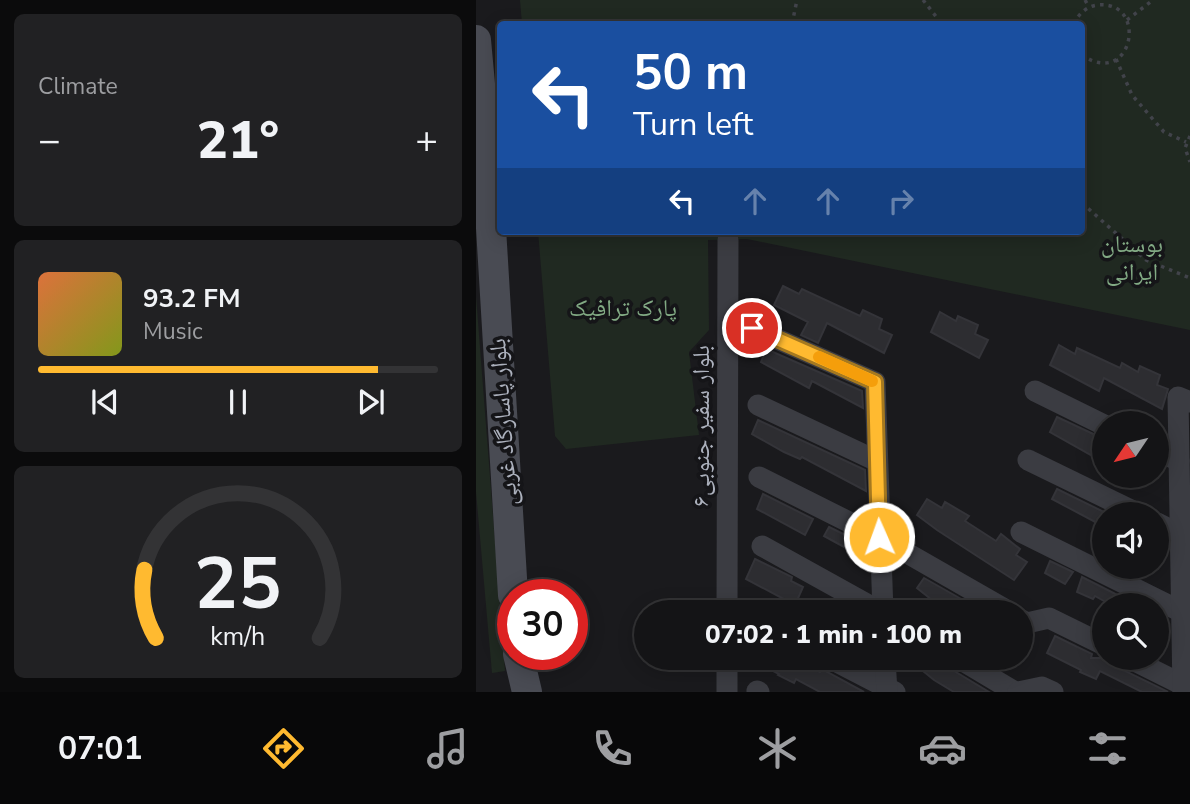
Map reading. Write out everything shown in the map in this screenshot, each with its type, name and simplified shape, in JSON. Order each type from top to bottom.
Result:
[{"type":"main road","name":"بلوار پاسارگاد غربی","points":[[476,40],[487,161],[512,579]]},
{"type":"main road","points":[[522,670],[527,692]]},
{"type":"street","name":"بلوار سفیر جنوبی۶","points":[[727,240],[727,600]]},
{"type":"street","points":[[752,328],[875,382],[882,600]]},
{"type":"street","points":[[1035,391],[1092,419]]},
{"type":"street","points":[[1151,670],[1183,688],[1183,467],[1178,397],[1190,402]]},
{"type":"street","points":[[758,405],[877,461]]},
{"type":"street","points":[[1028,460],[1114,502]]},
{"type":"street","points":[[759,477],[879,537],[989,600]]},
{"type":"street","points":[[1021,533],[1185,619]]},
{"type":"street","points":[[1169,533],[1184,545]]},
{"type":"street","points":[[762,546],[860,600]]},
{"type":"street","points":[[1033,621],[1049,618],[1092,639]]},
{"type":"street","points":[[727,670],[727,692]]},
{"type":"street","points":[[852,670],[889,690]]},
{"type":"street","points":[[886,670],[889,690]]},
{"type":"street","points":[[978,670],[1016,692],[1042,687],[1053,692]]},
{"type":"path","points":[[793,21],[797,0]]},
{"type":"path","points":[[923,0],[940,21]]},
{"type":"path","points":[[1085,0],[1089,7]]},
{"type":"path","points":[[1127,20],[1153,0]]},
{"type":"path","points":[[1076,21],[1081,12],[1089,7],[1106,5],[1115,8],[1127,20],[1130,37],[1128,46],[1116,59],[1098,63],[1085,56]]},
{"type":"path","points":[[1116,59],[1132,95],[1164,132],[1186,142]]},
{"type":"path","points":[[1190,136],[1186,142],[1185,154],[1190,162]]},
{"type":"path","points":[[1085,205],[1146,260],[1190,278]]},
{"type":"green space","points":[[520,0],[1190,0],[1190,330],[747,239],[708,240],[709,330],[689,352],[699,435],[566,449],[555,436],[538,235],[1085,235],[1085,21],[522,21]]},
{"type":"green space","points":[[476,296],[498,579],[497,670],[505,671],[492,673],[476,492]]},
{"type":"building","points":[[783,286],[799,294],[802,289],[860,316],[863,310],[882,319],[879,329],[892,335],[884,353],[827,323],[818,343],[801,335],[808,322],[774,305]]},
{"type":"building","points":[[940,312],[956,321],[958,316],[978,325],[975,334],[988,340],[979,358],[931,332]]},
{"type":"building","points":[[1059,345],[1075,354],[1077,348],[1120,368],[1122,363],[1138,372],[1140,366],[1160,375],[1157,385],[1168,389],[1162,409],[1104,378],[1099,391],[1050,365]]},
{"type":"building","points":[[766,349],[862,391],[863,408],[812,381],[809,388],[761,362]]},
{"type":"building","points":[[1057,417],[1092,433],[1092,456],[1050,432]]},
{"type":"building","points":[[758,420],[865,470],[866,491],[752,434]]},
{"type":"building","points":[[1057,489],[1092,506],[1092,520],[1052,499]]},
{"type":"building","points":[[763,494],[813,519],[805,535],[757,509]]},
{"type":"building","points":[[927,499],[942,508],[945,502],[969,516],[965,521],[996,541],[1001,534],[1020,549],[1016,555],[1027,562],[1014,580],[917,515]]},
{"type":"building","points":[[829,527],[868,546],[868,560],[824,536]]},
{"type":"building","points":[[755,559],[792,577],[791,581],[803,587],[797,600],[786,600],[746,579]]},
{"type":"building","points":[[1050,561],[1073,572],[1065,584],[1045,573]]},
{"type":"building","points":[[1082,577],[1113,593],[1092,593],[1092,599],[1077,592]]},
{"type":"building","points":[[924,578],[963,600],[932,600],[917,588]]},
{"type":"building","points":[[1055,636],[1092,654],[1092,670],[1123,670],[1168,692],[1142,692],[1100,671],[1096,679],[1047,653]]},
{"type":"building","points":[[771,670],[824,670],[864,692],[820,692],[796,679],[794,683]]},
{"type":"building","points":[[922,670],[953,670],[989,692],[954,692]]},
{"type":"slow traffic","points":[[819,357],[872,381]]},
{"type":"route","points":[[752,328],[875,382],[879,537]]},
{"type":"park label","name":"بوستان ایرانی","points":[[1132,258]]},
{"type":"park label","name":"پارک ترافیک","points":[[623,308]]}]
